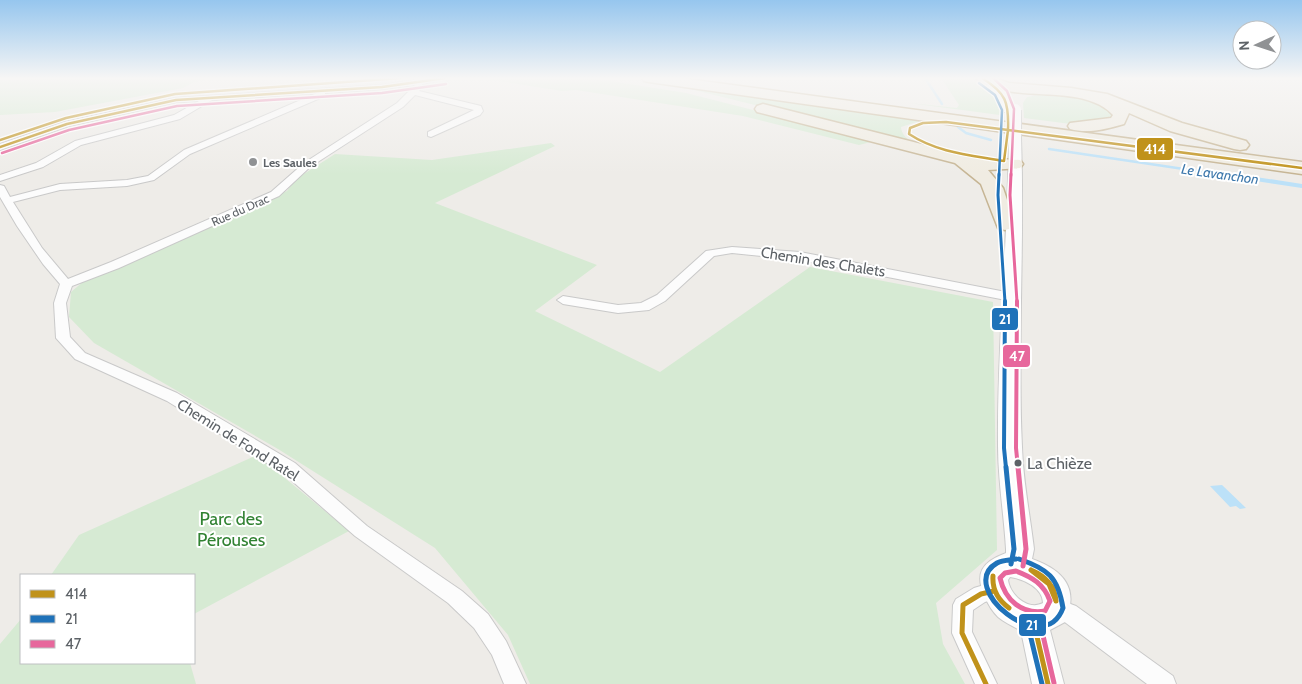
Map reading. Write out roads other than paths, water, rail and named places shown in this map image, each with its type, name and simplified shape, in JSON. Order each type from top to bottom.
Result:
[{"type":"highway","points":[[765,110],[981,164],[1007,163]]},
{"type":"highway","points":[[874,110],[1302,168]]},
{"type":"highway","points":[[933,110],[1302,162]]},
{"type":"highway","points":[[947,110],[1056,124],[1104,125],[1118,121],[1121,116],[1118,110]]},
{"type":"highway","points":[[1133,110],[1189,132],[1234,144],[1302,156]]},
{"type":"highway","points":[[1007,163],[965,156],[927,144],[914,138],[909,134],[909,130],[918,124],[940,122],[1144,146]]},
{"type":"highway","points":[[945,155],[974,168],[992,183],[1005,224]]},
{"type":"main road","points":[[1011,110],[1005,224],[1011,297]]},
{"type":"main road","points":[[1007,163],[1016,204],[1011,297],[1010,448],[1020,549],[1017,565]]},
{"type":"main road","points":[[1017,565],[1036,572],[1049,582],[1057,599],[1057,608],[1051,616],[1043,619],[1030,619],[1011,610],[1000,601],[994,591],[993,576],[1006,566],[1017,565]]},
{"type":"main road","points":[[1030,619],[1035,628],[1048,684]]},
{"type":"street","points":[[0,147],[67,124],[131,110]]},
{"type":"street","points":[[0,178],[37,166],[64,149],[78,143],[177,117],[189,110]]},
{"type":"street","points":[[7,200],[60,187],[127,182],[151,178],[164,171],[187,152],[282,110]]},
{"type":"street","name":"Rue du Drac","points":[[66,284],[115,266],[275,194],[307,165],[392,110]]},
{"type":"street","points":[[431,134],[468,118],[479,110]]},
{"type":"street","points":[[0,188],[51,269],[66,284]]},
{"type":"street","name":"Chemin des Chalets","points":[[563,300],[618,309],[644,307],[659,299],[710,253],[732,250],[800,256],[1011,297]]},
{"type":"street","name":"Chemin de Fond Ratel","points":[[66,284],[60,303],[63,338],[80,356],[172,398],[289,468],[361,531],[455,597],[481,621],[499,648],[515,684]]},
{"type":"street","points":[[986,684],[962,633],[963,605],[981,594],[994,591]]},
{"type":"street","points":[[1057,608],[1069,614],[1165,684]]},
{"type":"water","points":[[1222,485],[1246,508],[1230,507],[1210,486]]},
{"type":"waterway","points":[[958,127],[966,133],[991,140]]},
{"type":"waterway","name":"Le Lavanchon","points":[[1049,149],[1231,176]]},
{"type":"waterway","name":"Le Lavanchon","points":[[1223,174],[1302,186]]},
{"type":"place","name":"Les Saules","points":[[253,162]]},
{"type":"place","name":"La Chièze","points":[[1018,463]]},
{"type":"park label","name":"Parc des Pérouses","points":[[231,529]]}]
